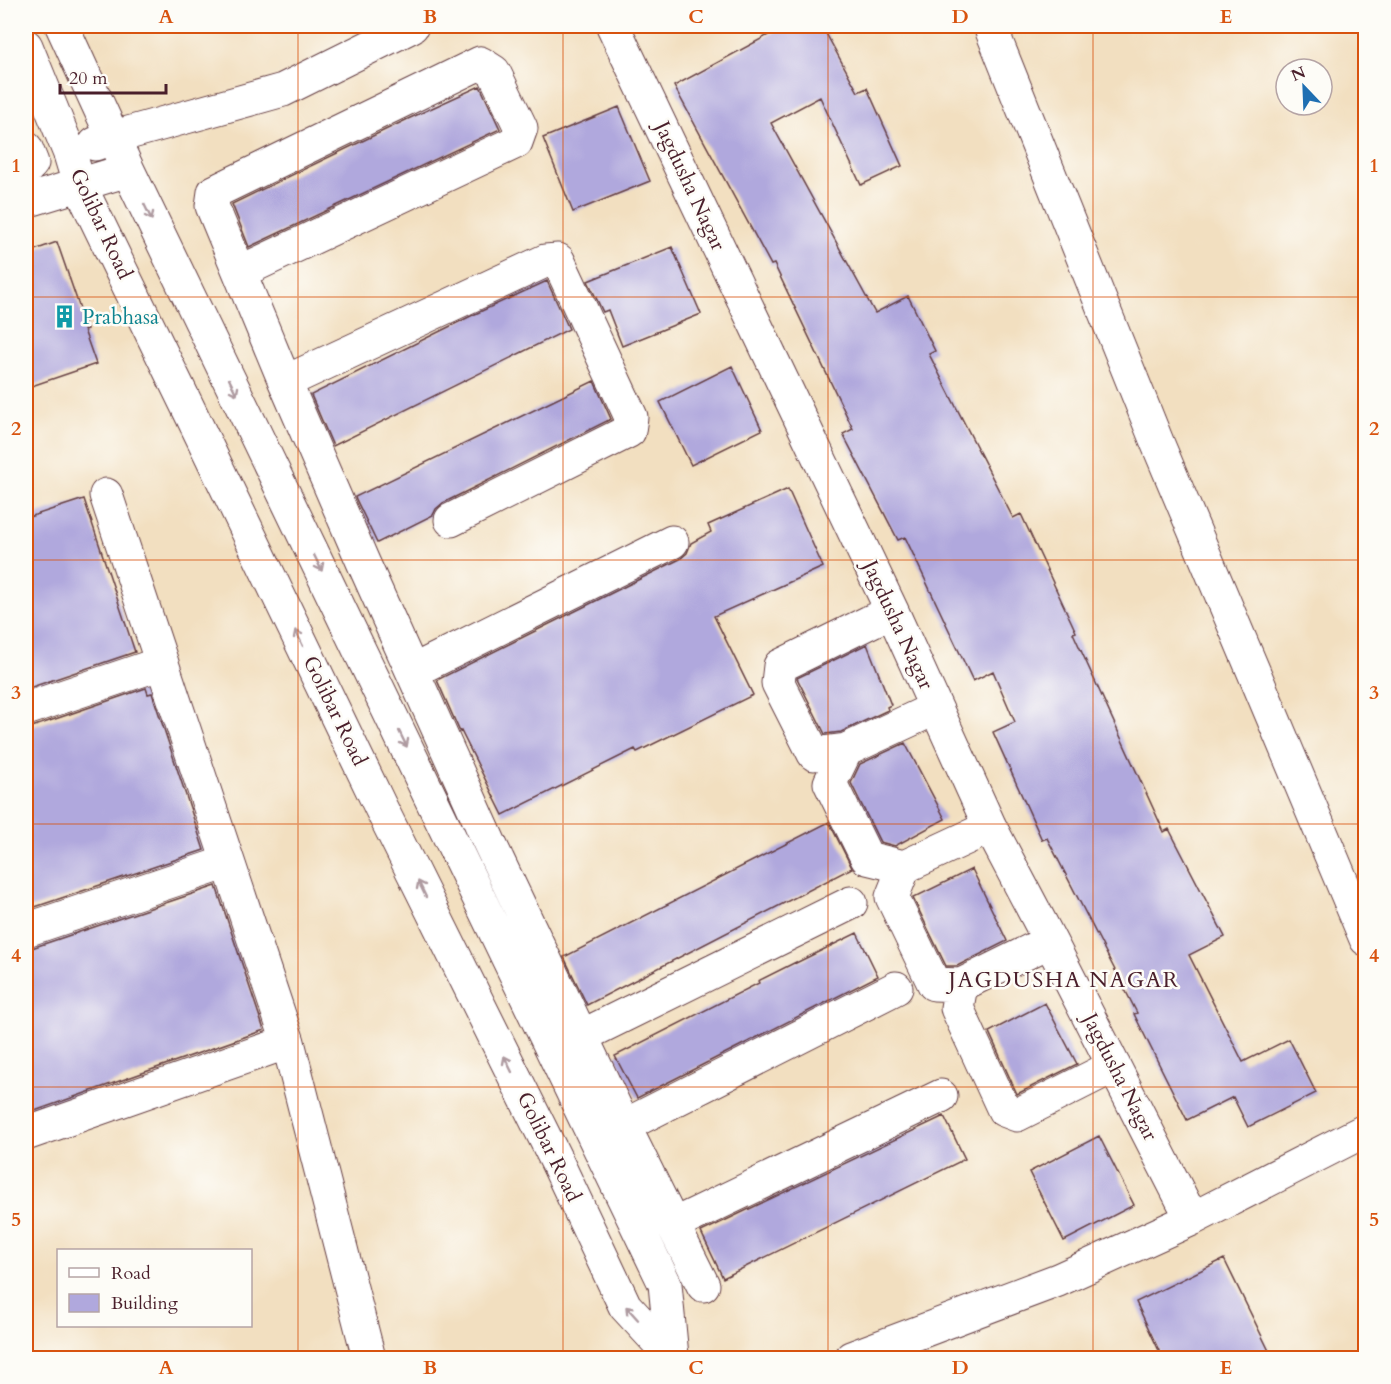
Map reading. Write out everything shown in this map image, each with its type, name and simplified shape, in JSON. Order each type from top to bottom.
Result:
[{"type":"street","points":[[26,39],[61,26],[128,170],[610,1133],[673,1225],[704,1286]]},
{"type":"street","points":[[26,201],[74,169],[114,137],[283,90],[412,26]]},
{"type":"street","name":"Jagdusha Nagar","points":[[613,26],[892,611],[990,827],[1192,1219]]},
{"type":"street","points":[[990,26],[1157,442],[1365,939]]},
{"type":"street","points":[[240,272],[516,142],[521,128],[494,72],[480,63],[214,192],[212,206],[363,562],[489,842],[582,1036],[610,1133],[665,1284],[672,1357]]},
{"type":"street","name":"Golibar Road","points":[[29,64],[74,169],[192,416],[386,818],[556,1160],[625,1306],[672,1357]]},
{"type":"street","points":[[26,148],[32,163],[26,169]]},
{"type":"street","points":[[74,169],[128,170]]},
{"type":"street","points":[[285,382],[545,261],[558,260],[631,417],[628,431],[451,520]]},
{"type":"street","points":[[106,495],[288,1042],[369,1359]]},
{"type":"street","points":[[413,671],[672,542]]},
{"type":"street","points":[[892,611],[780,666],[778,683],[814,754],[846,750],[936,708]]},
{"type":"street","points":[[26,709],[162,663]]},
{"type":"street","points":[[846,750],[830,783],[867,858],[904,867],[990,827]]},
{"type":"street","points":[[26,930],[228,862]]},
{"type":"street","points":[[904,867],[892,897],[934,984],[961,985],[1050,941]]},
{"type":"street","points":[[582,1036],[851,903]]},
{"type":"street","points":[[961,985],[957,1008],[1004,1110],[1017,1115],[1114,1066]]},
{"type":"street","points":[[556,1160],[896,988]]},
{"type":"street","points":[[26,1134],[288,1042]]},
{"type":"street","points":[[673,1225],[941,1096]]},
{"type":"street","points":[[851,1359],[1058,1280],[1192,1219],[1365,1130]]},
{"type":"building","points":[[785,26],[822,26],[858,92],[867,88],[902,166],[861,185],[820,97],[771,123],[875,313],[908,296],[935,351],[929,354],[1013,518],[1021,514],[1164,832],[1169,829],[1225,937],[1189,955],[1243,1062],[1289,1039],[1316,1093],[1248,1127],[1233,1097],[1187,1120],[1134,1014],[1137,1013],[1047,838],[1042,840],[993,732],[1015,722],[993,671],[973,681],[905,537],[898,540],[843,434],[853,429],[774,264],[771,265],[674,86]]},
{"type":"building","points":[[480,86],[500,129],[249,247],[232,204]]},
{"type":"building","points":[[619,107],[650,181],[573,212],[543,138]]},
{"type":"building","name":"Prabhasa","points":[[57,242],[87,329],[84,330],[96,364],[26,388],[26,253]]},
{"type":"building","points":[[672,247],[701,314],[622,346],[608,310],[603,312],[588,281]]},
{"type":"building","points":[[547,281],[569,329],[333,446],[311,395]]},
{"type":"building","points":[[732,366],[762,430],[691,465],[660,402]]},
{"type":"building","points":[[594,381],[611,419],[443,503],[433,515],[377,543],[355,497]]},
{"type":"building","points":[[788,489],[823,567],[714,616],[753,695],[637,752],[635,749],[503,815],[460,732],[437,680],[680,559],[687,553],[691,543],[711,532],[708,525]]},
{"type":"building","points":[[84,499],[135,652],[26,689],[26,518]]},
{"type":"building","points":[[867,644],[891,705],[887,707],[888,710],[841,732],[825,734],[797,678]]},
{"type":"building","points":[[146,688],[148,694],[152,693],[204,850],[26,910],[26,727],[32,727]]},
{"type":"building","points":[[905,743],[945,819],[895,846],[880,842],[851,783],[860,764]]},
{"type":"building","points":[[829,822],[852,868],[587,1005],[564,957]]},
{"type":"building","points":[[972,869],[1007,941],[957,966],[946,966],[913,898]]},
{"type":"building","points":[[216,886],[264,1030],[26,1114],[26,948],[32,948]]},
{"type":"building","points":[[857,933],[878,976],[637,1098],[615,1056],[759,983],[758,981]]},
{"type":"building","points":[[1045,1003],[1077,1064],[1017,1094],[989,1032]]},
{"type":"building","points":[[944,1116],[965,1159],[723,1278],[701,1232]]},
{"type":"building","points":[[1099,1136],[1134,1205],[1064,1241],[1029,1172]]},
{"type":"building","points":[[1224,1259],[1273,1359],[1163,1359],[1136,1302]]},
{"type":"place","name":"Prabhasa","points":[[64,317]]},
{"type":"district","name":"JAGDUSHA NAGAR","points":[[1064,980]]}]
